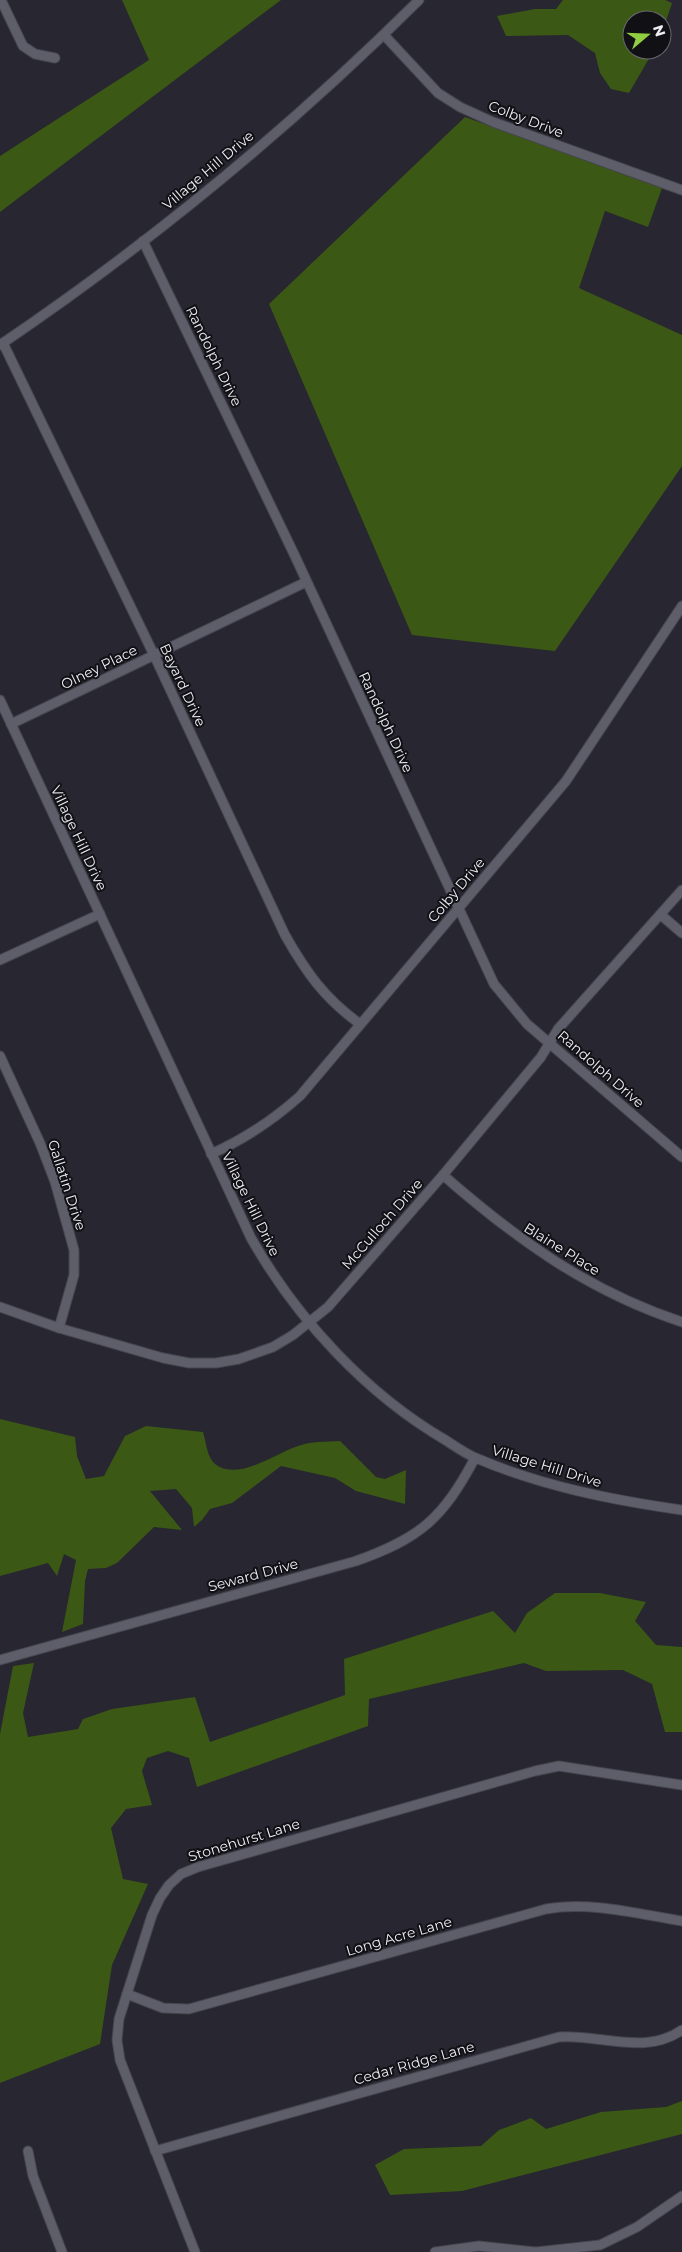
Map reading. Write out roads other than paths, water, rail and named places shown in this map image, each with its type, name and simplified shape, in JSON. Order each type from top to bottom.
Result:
[{"type":"street","points":[[2,0],[22,46],[35,54],[55,58]]},
{"type":"street","name":"Village Hill Drive","points":[[2,344],[52,310],[143,241],[277,130],[384,35],[419,0]]},
{"type":"street","name":"Colby Drive","points":[[384,35],[438,92],[460,107],[502,125],[682,190]]},
{"type":"street","name":"Randolph Drive","points":[[143,241],[306,582],[494,984],[527,1024],[682,1157]]},
{"type":"street","name":"Bayard Drive","points":[[2,344],[154,655],[289,942],[317,986],[337,1008],[360,1024]]},
{"type":"street","name":"Olney Place","points":[[11,724],[306,582]]},
{"type":"street","name":"Colby Drive","points":[[211,1154],[238,1142],[280,1114],[300,1096],[566,781],[682,606]]},
{"type":"street","name":"Village Hill Drive","points":[[0,700],[251,1238],[268,1269],[310,1322],[386,1401],[424,1428],[475,1458],[530,1477],[614,1500],[682,1510]]},
{"type":"street","name":"McCulloch Drive","points":[[0,1307],[59,1328],[163,1358],[190,1363],[216,1363],[239,1359],[273,1347],[310,1322],[328,1307],[443,1175],[541,1057],[558,1029],[661,916],[682,890]]},
{"type":"street","points":[[0,960],[100,914]]},
{"type":"street","points":[[661,916],[682,934]]},
{"type":"street","name":"Gallatin Drive","points":[[0,1056],[40,1143],[55,1182],[74,1250],[74,1275],[59,1328]]},
{"type":"street","name":"Blaine Place","points":[[443,1175],[509,1231],[577,1276],[609,1292],[682,1322]]},
{"type":"street","name":"Seward Drive","points":[[0,1660],[356,1561],[389,1550],[415,1534],[438,1515],[457,1492],[475,1458]]},
{"type":"street","name":"Stonehurst Lane","points":[[195,2252],[120,2060],[117,2040],[119,2019],[127,1994],[160,1898],[169,1885],[181,1874],[198,1867],[535,1771],[560,1766],[682,1785]]},
{"type":"street","name":"Long Acre Lane","points":[[127,1994],[163,2008],[189,2009],[566,1905],[585,1906],[682,1921]]},
{"type":"street","name":"Cedar Ridge Lane","points":[[155,2151],[559,2037],[577,2036],[652,2043],[671,2038],[682,2030]]},
{"type":"street","points":[[28,2151],[33,2176],[62,2252]]},
{"type":"street","points":[[435,2252],[479,2246],[536,2252],[600,2245],[637,2226],[682,2196]]}]
